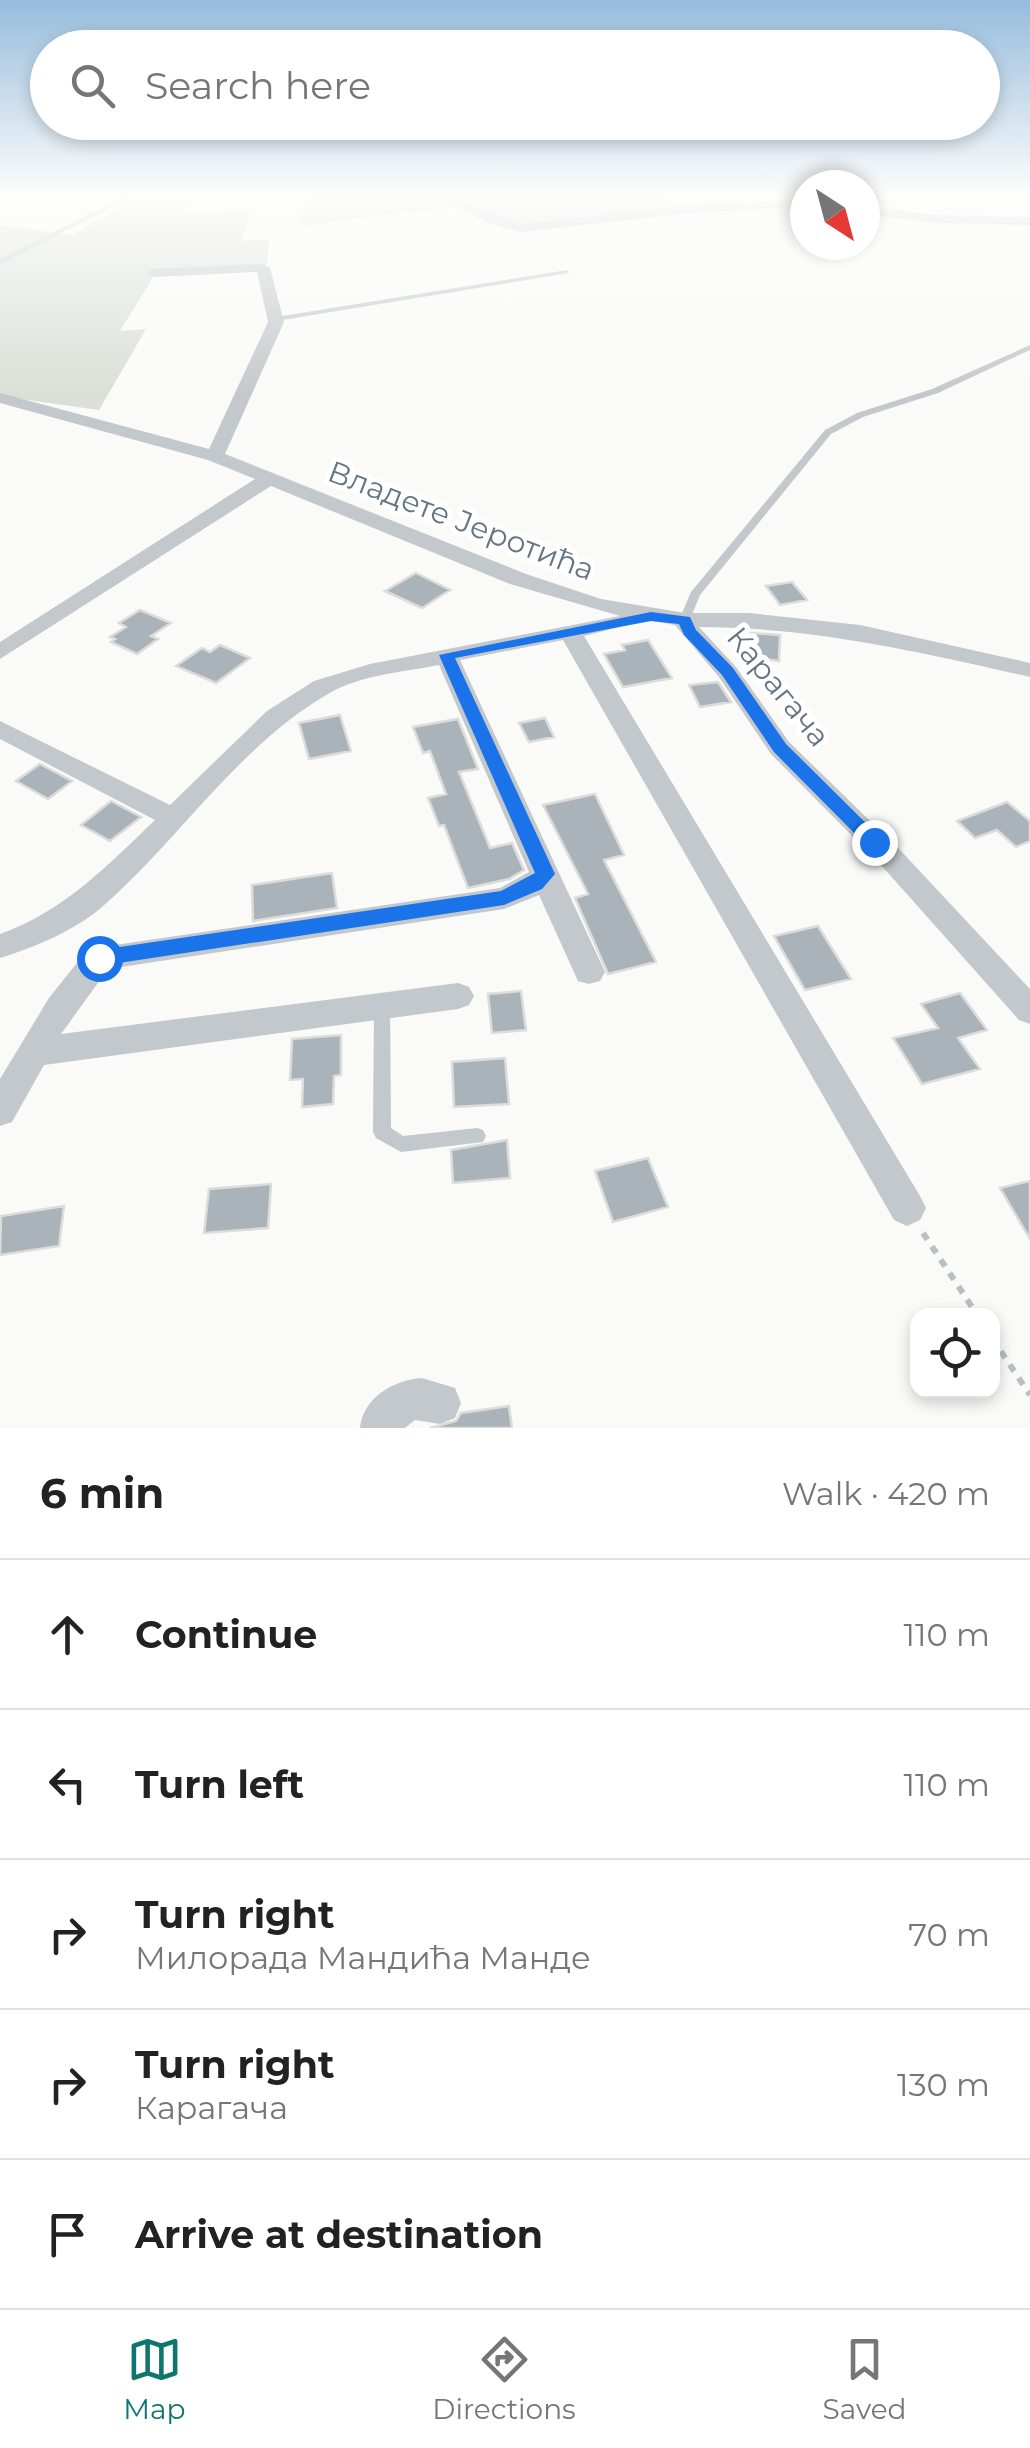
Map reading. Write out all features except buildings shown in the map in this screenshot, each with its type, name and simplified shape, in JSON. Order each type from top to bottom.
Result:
[{"type":"street","points":[[153,273],[263,268],[276,318],[215,456]]},
{"type":"street","name":"Владете Јеротића","points":[[0,398],[215,456],[518,579],[597,606],[685,620],[749,620],[860,632],[1030,670]]},
{"type":"street","points":[[0,652],[268,479]]},
{"type":"street","points":[[0,946],[31,935],[89,901],[298,700],[346,678],[651,616]]},
{"type":"street","name":"Карагача","points":[[685,620],[690,632],[728,672],[780,748],[892,858],[1030,1010]]},
{"type":"street","points":[[570,632],[907,1208]]},
{"type":"street","points":[[446,655],[589,972]]},
{"type":"street","points":[[0,729],[176,819]]},
{"type":"street","points":[[0,1111],[60,1008],[99,958],[504,898],[536,884],[545,874]]},
{"type":"street","points":[[33,1052],[458,996]]},
{"type":"street","points":[[381,1428],[382,1422],[408,1399],[424,1397],[440,1402]]},
{"type":"lane","points":[[276,318],[566,272]]},
{"type":"lane","points":[[685,620],[695,594],[828,432],[860,414],[935,391],[1030,347]]},
{"type":"lane","points":[[382,1005],[382,1132],[401,1144],[477,1136]]},
{"type":"path","points":[[907,1208],[973,1308]]},
{"type":"path","points":[[1000,1350],[1030,1395]]},
{"type":"shaded area","points":[[0,263],[267,263],[157,271],[120,331],[146,329],[99,410],[0,396]]},
{"type":"route","points":[[99,958],[504,898],[536,884],[545,874],[446,655],[651,616],[685,620],[690,632],[728,672],[780,748],[874,842]]}]
